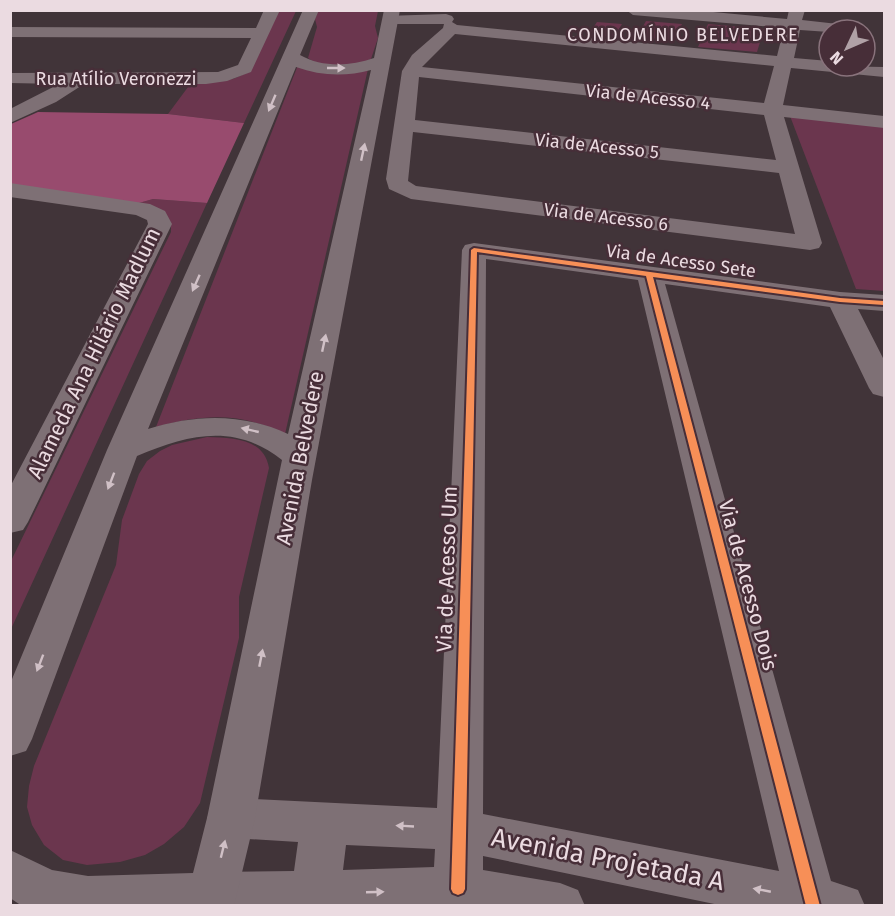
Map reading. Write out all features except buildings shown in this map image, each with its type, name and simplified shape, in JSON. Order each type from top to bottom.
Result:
[{"type":"street","points":[[10,32],[262,33],[272,10]]},
{"type":"street","points":[[10,739],[123,450],[311,10]]},
{"type":"street","points":[[633,10],[795,17],[817,21]]},
{"type":"street","points":[[392,15],[477,24],[490,21],[495,16]]},
{"type":"street","name":"Avenida Belvedere","points":[[210,900],[231,818],[300,458],[397,66],[392,15]]},
{"type":"street","points":[[788,168],[772,110],[795,17]]},
{"type":"street","points":[[292,57],[308,66],[340,69],[372,65],[397,66],[418,59],[448,21]]},
{"type":"street","points":[[448,21],[885,72]]},
{"type":"street","name":"Rua Atílio Veronezzi","points":[[10,78],[189,80],[221,77],[245,68],[262,33]]},
{"type":"street","points":[[397,66],[406,125]]},
{"type":"street","name":"Via de Acesso 4","points":[[397,66],[885,122]]},
{"type":"street","points":[[10,117],[49,98],[79,79]]},
{"type":"street","name":"Via de Acesso 5","points":[[406,125],[788,168]]},
{"type":"street","name":"Via de Acesso 6","points":[[406,125],[398,184],[402,188],[422,194],[810,243],[788,168]]},
{"type":"street","name":"Alameda Ana Hilário Madlum","points":[[10,190],[142,208],[157,216],[160,224],[10,522]]},
{"type":"street","name":"Via de Acesso Sete","points":[[474,250],[840,300],[885,303]]},
{"type":"street","name":"Via de Acesso Um","points":[[458,889],[474,250]]},
{"type":"street","name":"Via de Acesso Dois","points":[[648,273],[822,904]]},
{"type":"street","points":[[840,300],[885,388]]},
{"type":"street","points":[[123,450],[149,438],[178,429],[207,426],[236,427],[262,433],[277,440],[300,458]]},
{"type":"street","name":"Avenida Projetada A","points":[[231,818],[324,824],[403,825],[458,830],[822,904]]},
{"type":"street","points":[[316,894],[324,824]]},
{"type":"street","points":[[10,872],[44,892],[88,899],[210,900],[458,889],[560,906]]},
{"type":"shaded area","points":[[279,11],[296,11],[244,123],[168,114],[191,83],[233,79],[249,72]]},
{"type":"shaded area","points":[[318,11],[378,11],[375,26],[378,38],[371,59],[356,64],[330,66],[308,58],[317,27],[315,19]]},
{"type":"shaded area","points":[[646,21],[682,24],[674,40],[637,37]]},
{"type":"shaded area","points":[[597,22],[622,24],[614,37],[588,35]]},
{"type":"shaded area","points":[[708,24],[764,29],[757,52],[698,47]]},
{"type":"shaded area","points":[[298,65],[368,69],[285,434],[253,422],[222,417],[190,420],[156,427]]},
{"type":"shaded area","points":[[38,112],[168,114],[244,123],[207,203],[153,199],[139,203],[11,186],[11,124]]},
{"type":"shaded area","points":[[790,116],[884,126],[884,291],[856,289]]},
{"type":"shaded area","points":[[153,199],[207,203],[11,629],[11,561],[171,232],[171,222],[139,203]]},
{"type":"shaded area","points":[[207,437],[237,439],[254,445],[266,458],[269,468],[239,597],[239,638],[200,803],[184,827],[164,844],[145,855],[120,862],[87,865],[63,860],[44,845],[32,825],[27,807],[34,766],[116,565],[122,520],[139,474],[147,461],[160,451],[172,445]]},
{"type":"cycle path","points":[[458,889],[474,250],[840,300],[884,303]]},
{"type":"cycle path","points":[[649,273],[813,906]]},
{"type":"district","name":"CONDOMÍNIO BELVEDERE","points":[[683,35]]}]
